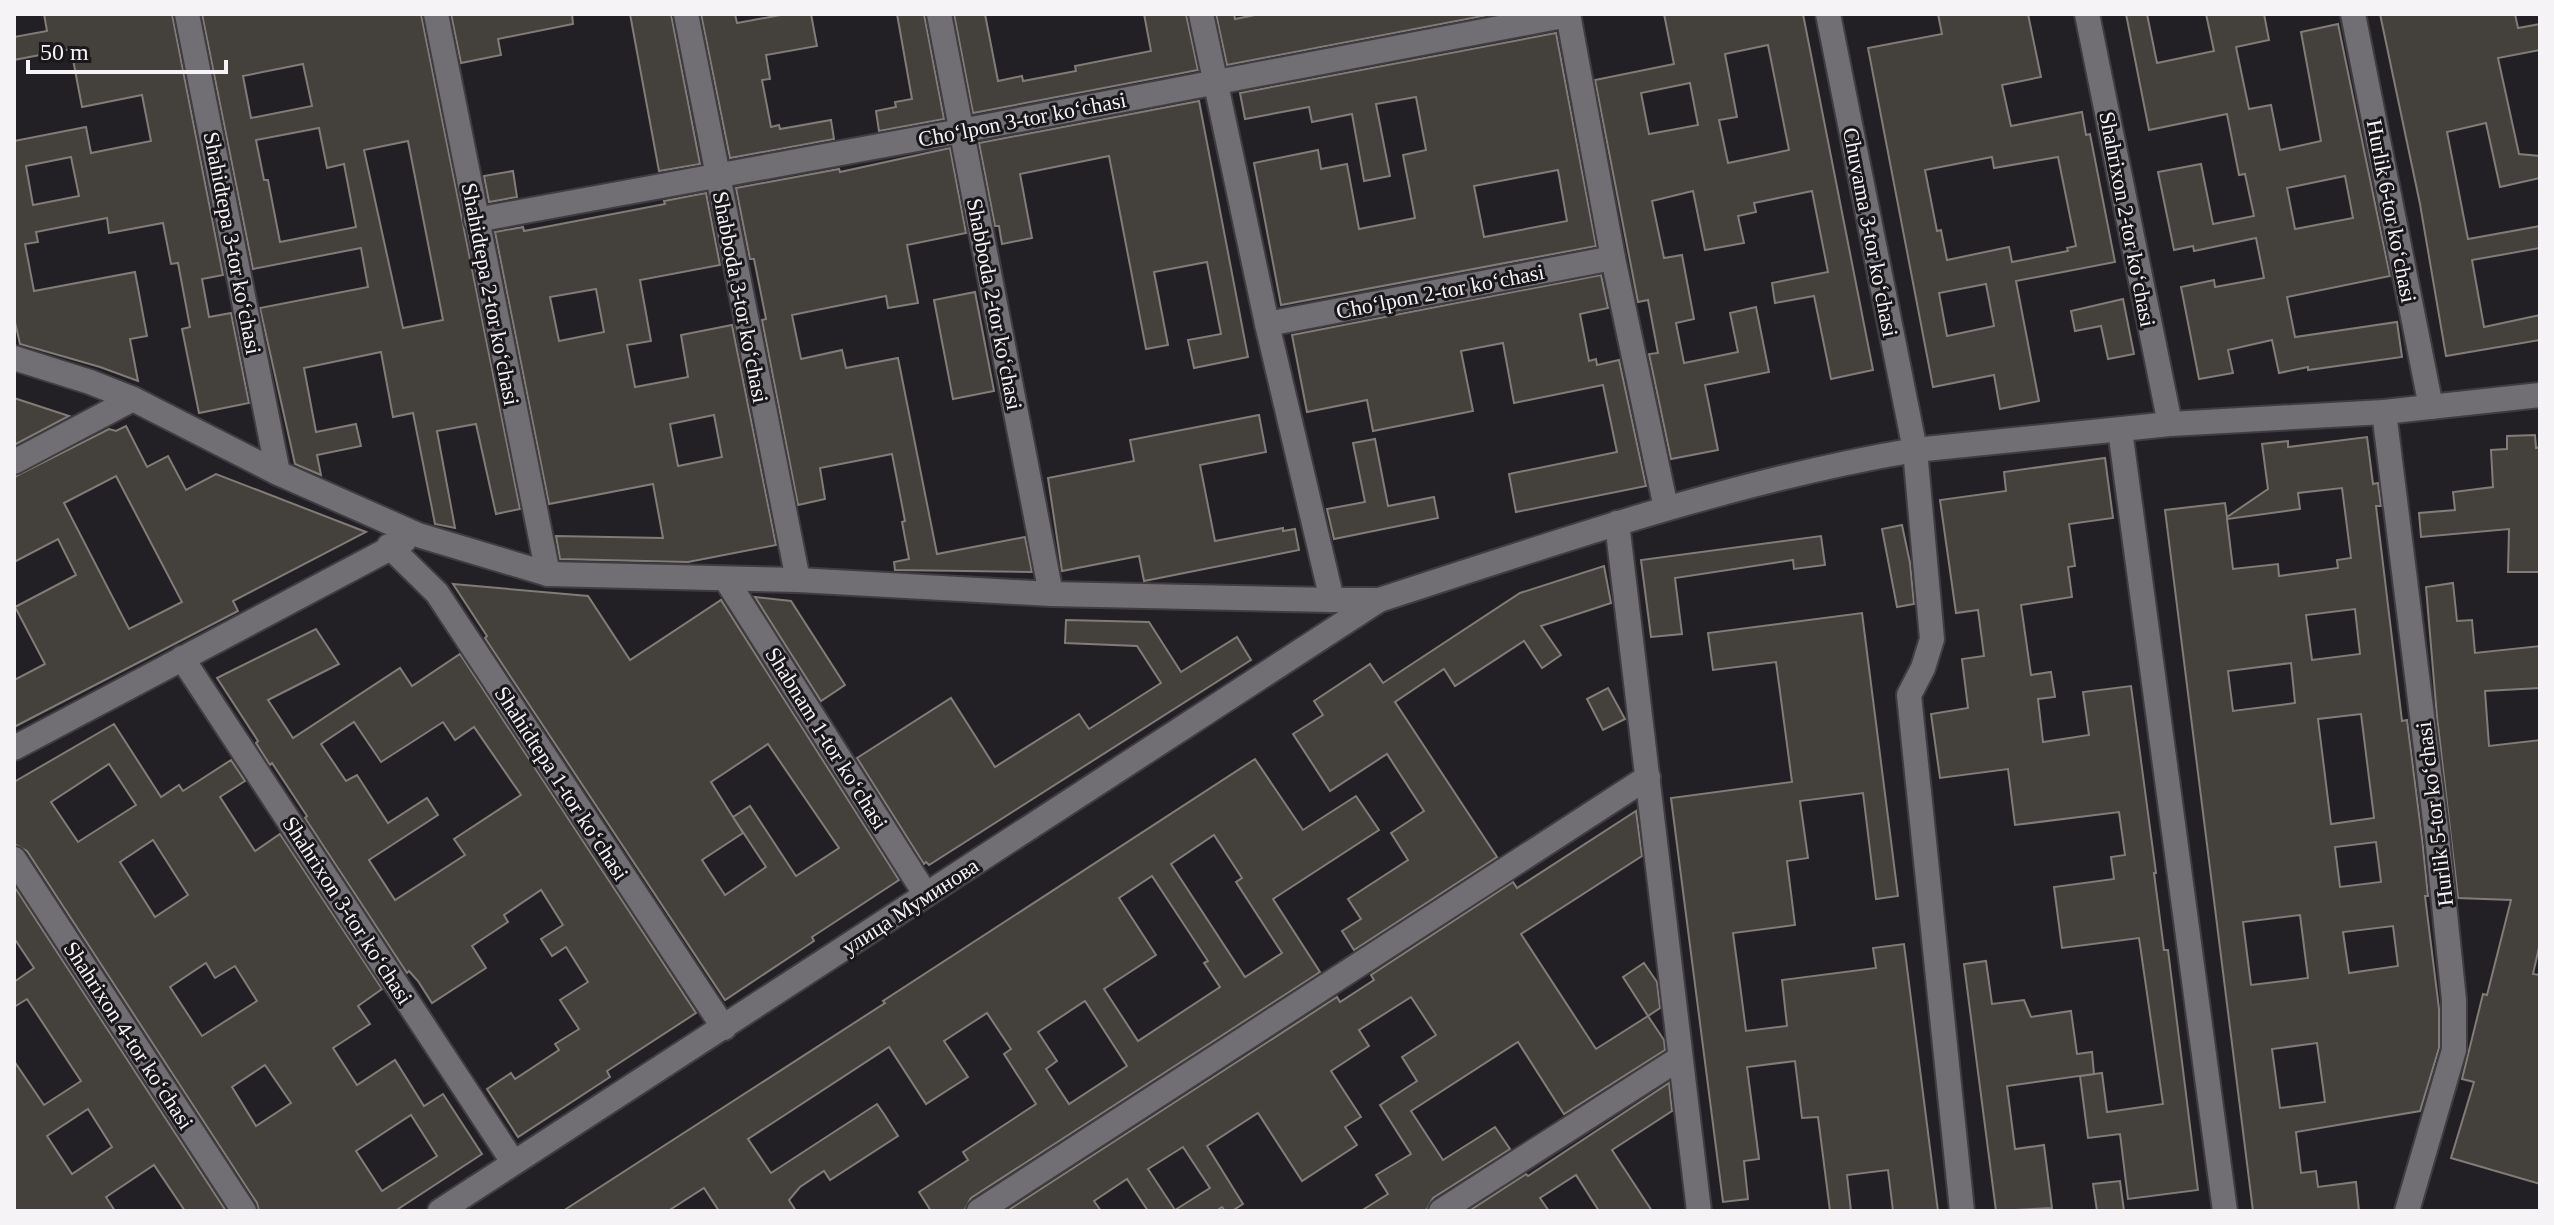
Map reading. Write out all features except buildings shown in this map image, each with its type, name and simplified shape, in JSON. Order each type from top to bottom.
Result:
[{"type":"street","name":"Shahidtepa 3-tor koʻchasi","points":[[187,14],[278,473]]},
{"type":"street","name":"Shahidtepa 2-tor koʻchasi","points":[[436,14],[548,574]]},
{"type":"street","name":"Shabboda 3-tor koʻchasi","points":[[686,14],[798,580]]},
{"type":"street","name":"Shabboda 2-tor koʻchasi","points":[[939,14],[1051,594]]},
{"type":"street","points":[[1201,14],[1267,324],[1332,600]]},
{"type":"street","points":[[1568,14],[1613,258],[1666,508]]},
{"type":"street","name":"Cho‘lpon 3-tor koʻchasi","points":[[476,220],[1216,83],[1568,14]]},
{"type":"street","name":"Chuvama 3-tor koʻchasi","points":[[1828,14],[1915,450],[1932,639],[1923,668],[1909,695],[1962,1211]]},
{"type":"street","name":"Shahrixon 2-tor koʻchasi","points":[[2087,14],[2170,424]]},
{"type":"street","name":"Hurlik 6-tor koʻchasi","points":[[2353,14],[2431,407]]},
{"type":"street","name":"Cho‘lpon 2-tor koʻchasi","points":[[1267,324],[1613,258]]},
{"type":"street","points":[[14,358],[133,399],[278,473],[418,535],[548,574],[727,581],[798,580],[1051,594],[1332,600],[1379,600],[1666,508],[1878,456],[2170,424],[2384,412],[2540,395]]},
{"type":"street","points":[[14,462],[133,399]]},
{"type":"street","name":"Hurlik 5-tor koʻchasi","points":[[2384,412],[2437,836],[2454,1000],[2454,1050],[2407,1211]]},
{"type":"street","points":[[2120,430],[2225,1211]]},
{"type":"street","points":[[1617,523],[1699,1211]]},
{"type":"street","points":[[14,748],[389,546],[418,535]]},
{"type":"street","name":"Shahidtepa 1-tor koʻchasi","points":[[389,546],[437,593],[724,1028]]},
{"type":"street","name":"Shabnam 1-tor koʻchasi","points":[[727,581],[926,895]]},
{"type":"street","name":"улица Муминова","points":[[451,1208],[513,1162],[724,1028],[1379,600]]},
{"type":"street","name":"Shahrixon 3-tor koʻchasi","points":[[182,658],[513,1162]]},
{"type":"street","points":[[979,1211],[1648,777]]},
{"type":"street","name":"Shahrixon 4-tor koʻchasi","points":[[14,859],[244,1211]]},
{"type":"street","points":[[1441,1211],[1680,1058]]}]
